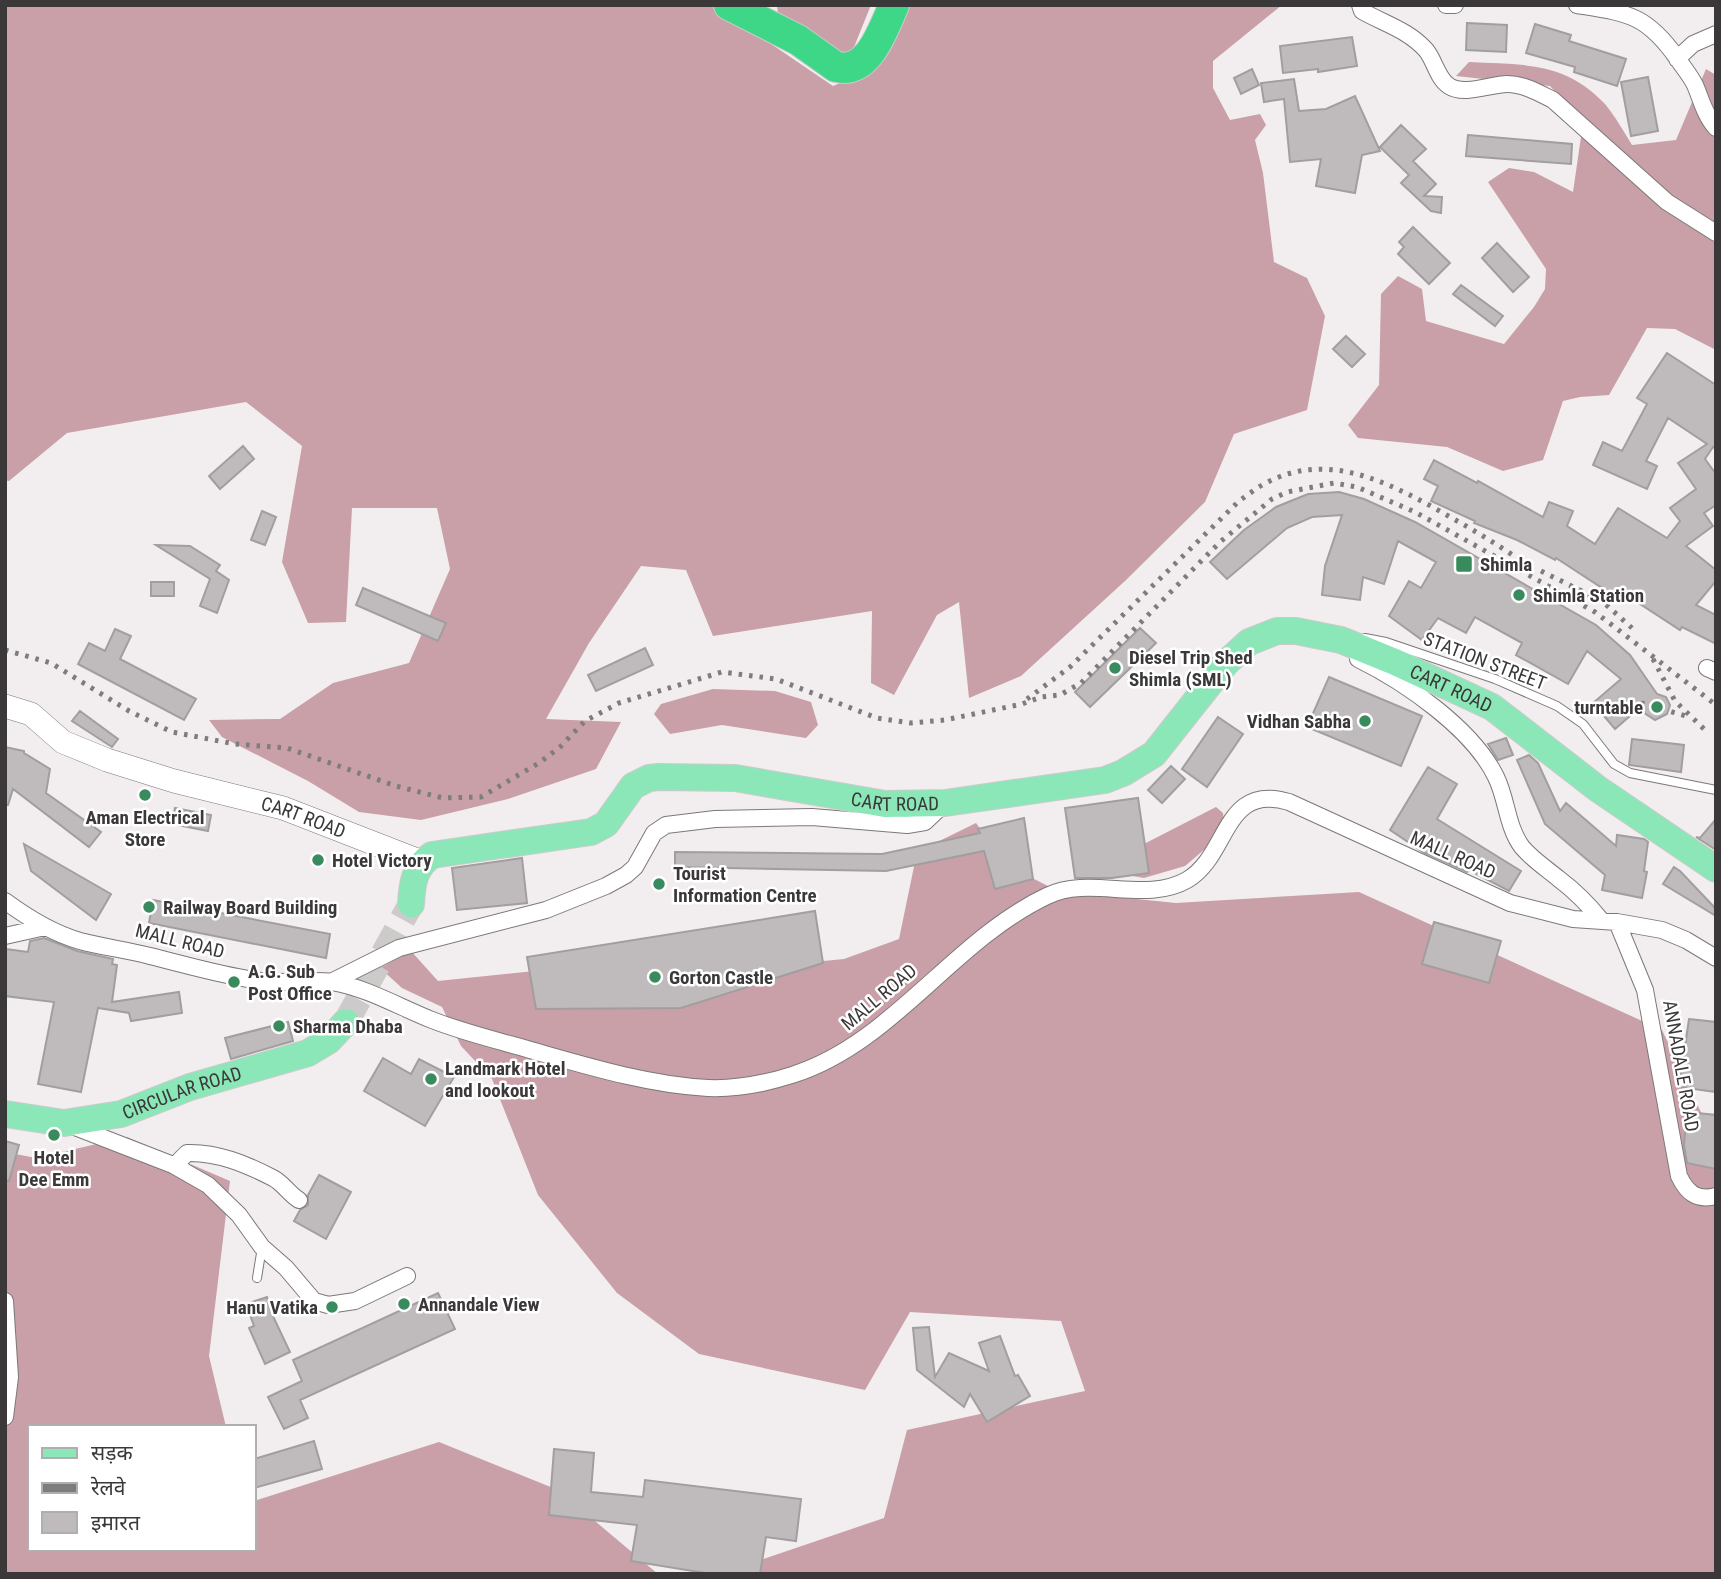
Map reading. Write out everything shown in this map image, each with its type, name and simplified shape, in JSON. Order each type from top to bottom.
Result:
[{"type":"highway","points":[[729,5],[798,40],[836,67],[851,69],[868,54],[894,5]]},
{"type":"main road","name":"CART ROAD","points":[[5,706],[31,714],[63,742],[85,752],[174,782],[283,808],[422,862],[436,853],[591,832],[606,824],[640,781],[659,777],[735,778],[878,804],[945,803],[1105,779],[1123,773],[1149,758],[1162,746],[1226,663],[1241,649],[1276,631],[1296,631],[1341,640],[1492,707],[1598,789],[1716,869]]},
{"type":"main road","points":[[411,904],[413,880],[422,862]]},
{"type":"main road","name":"CIRCULAR ROAD","points":[[5,1114],[64,1123],[121,1114],[190,1087],[309,1053],[328,1041],[346,1022]]},
{"type":"street","points":[[1360,5],[1362,11],[1402,30],[1414,39],[1428,53],[1443,81],[1450,88],[1508,84],[1532,89],[1553,100],[1667,202],[1716,233]]},
{"type":"street","points":[[1446,5],[1455,5]]},
{"type":"street","points":[[1577,5],[1641,20],[1655,30],[1693,82],[1707,115],[1716,128]]},
{"type":"street","points":[[1677,60],[1693,44],[1716,34]]},
{"type":"street","points":[[1276,631],[1317,641],[1370,665],[1421,699],[1461,732],[1485,757],[1492,769],[1500,785],[1513,829],[1523,848],[1609,921]]},
{"type":"street","name":"MALL ROAD","points":[[12,906],[45,927],[80,940],[213,972],[264,981],[331,982],[382,997],[428,1019],[463,1031],[602,1070],[709,1088],[753,1084],[789,1076],[815,1067],[863,1040],[923,990],[952,961],[1007,919],[1049,894],[1070,889],[1166,889],[1189,879],[1202,866],[1235,816],[1249,803],[1260,798],[1276,798],[1289,802],[1510,903],[1547,914],[1662,930],[1686,940],[1716,958]]},
{"type":"street","points":[[331,982],[399,948],[546,910],[606,886],[635,867],[654,833],[666,825],[715,819],[812,817],[907,825],[925,822],[945,803]]},
{"type":"street","points":[[5,886],[14,898],[12,906]]},
{"type":"street","name":"ANNADALE ROAD","points":[[1609,921],[1648,1001],[1679,1176],[1689,1192],[1698,1198],[1716,1196]]},
{"type":"street","points":[[5,936],[45,927]]},
{"type":"street","points":[[64,1123],[181,1169],[208,1185],[232,1207],[262,1247],[286,1268],[314,1301],[328,1305],[355,1301],[407,1276]]},
{"type":"street","points":[[181,1169],[180,1160],[187,1153],[224,1157],[276,1179],[291,1196],[299,1200]]},
{"type":"street","points":[[5,1301],[10,1377],[5,1417]]},
{"type":"lane","name":"STATION STREET","points":[[1341,640],[1368,638],[1386,642],[1539,697],[1558,706],[1583,724],[1607,757],[1621,769],[1645,777],[1716,790]]},
{"type":"lane","points":[[257,1278],[262,1247]]},
{"type":"shaded area","points":[[5,5],[714,5],[833,86],[870,70],[905,5],[1282,5],[1213,61],[1213,88],[1230,120],[1260,114],[1266,125],[1255,140],[1263,173],[1274,262],[1307,278],[1325,316],[1307,410],[1234,434],[1205,502],[1125,581],[1021,676],[969,698],[959,602],[937,615],[894,695],[871,683],[872,611],[713,636],[686,570],[641,566],[589,643],[546,719],[621,722],[596,769],[508,799],[421,820],[359,812],[308,781],[222,737],[209,720],[280,719],[333,683],[409,663],[450,569],[437,508],[352,508],[346,622],[308,623],[282,562],[302,446],[246,402],[67,433],[9,481],[5,480]]},
{"type":"shaded area","points":[[777,5],[871,5],[852,52],[836,57],[778,14]]},
{"type":"shaded area","points":[[1469,62],[1525,65],[1559,73],[1574,80],[1605,104],[1632,145],[1676,140],[1706,69],[1716,75],[1716,350],[1675,329],[1647,328],[1609,395],[1563,401],[1543,460],[1503,471],[1447,447],[1358,438],[1348,425],[1379,385],[1381,294],[1398,276],[1422,289],[1426,321],[1504,344],[1545,289],[1546,269],[1488,182],[1509,168],[1534,172],[1573,192],[1583,123],[1550,86],[1456,76]]},
{"type":"shaded area","points":[[713,689],[775,691],[811,702],[818,725],[806,738],[722,725],[670,734],[654,714],[661,704]]},
{"type":"shaded area","points":[[1216,807],[1223,813],[1225,832],[1185,866],[1144,878],[1105,871],[1140,846]]},
{"type":"shaded area","points":[[976,823],[1008,866],[1058,891],[1176,903],[1359,892],[1662,1030],[1716,1144],[1716,1574],[719,1574],[884,1518],[907,1430],[1085,1391],[1061,1321],[910,1312],[865,1390],[699,1354],[617,1293],[538,1195],[492,1079],[461,1046],[442,1007],[402,988],[380,968],[411,951],[438,981],[544,970],[721,971],[844,959],[899,939],[917,852]]},
{"type":"shaded area","points":[[127,1137],[230,1181],[209,1356],[226,1425],[28,1425],[28,1551],[256,1551],[256,1500],[439,1442],[558,1490],[658,1574],[5,1574],[5,1152],[36,1158]]},
{"type":"building","points":[[1467,23],[1507,25],[1506,52],[1466,50]]},
{"type":"building","points":[[1535,24],[1571,35],[1569,41],[1626,59],[1617,86],[1574,72],[1575,67],[1526,53]]},
{"type":"building","points":[[1352,37],[1357,66],[1318,72],[1318,69],[1283,73],[1280,46]]},
{"type":"building","points":[[1252,69],[1259,85],[1241,94],[1234,78]]},
{"type":"building","points":[[1648,77],[1658,131],[1631,136],[1621,82]]},
{"type":"building","points":[[1294,79],[1299,111],[1326,109],[1355,96],[1380,151],[1362,155],[1355,193],[1316,186],[1321,159],[1290,162],[1284,99],[1264,102],[1261,83]]},
{"type":"building","points":[[1401,125],[1426,149],[1413,161],[1436,184],[1424,196],[1442,197],[1441,213],[1431,211],[1401,183],[1409,175],[1380,147]]},
{"type":"building","points":[[1468,135],[1572,144],[1571,164],[1466,156]]},
{"type":"building","points":[[1413,227],[1450,263],[1429,284],[1398,254],[1404,247],[1399,242]]},
{"type":"building","points":[[1497,243],[1529,277],[1513,292],[1482,258]]},
{"type":"building","points":[[1461,285],[1503,316],[1495,326],[1453,294]]},
{"type":"building","points":[[1346,336],[1365,354],[1352,367],[1333,349]]},
{"type":"building","points":[[1667,353],[1716,385],[1716,449],[1713,447],[1705,459],[1716,474],[1716,505],[1704,513],[1713,526],[1686,546],[1716,570],[1716,581],[1696,605],[1716,615],[1716,644],[1682,627],[1680,630],[1620,591],[1616,597],[1556,558],[1555,560],[1431,501],[1438,486],[1424,479],[1434,460],[1543,517],[1549,502],[1573,511],[1567,526],[1595,544],[1618,508],[1667,538],[1680,521],[1670,508],[1696,489],[1678,463],[1707,444],[1668,418],[1646,461],[1657,466],[1647,489],[1593,465],[1603,442],[1622,451],[1647,404],[1637,398]]},
{"type":"building","points":[[243,446],[254,459],[220,489],[209,476]]},
{"type":"building","points":[[1339,492],[1364,499],[1415,522],[1596,625],[1630,655],[1657,694],[1666,697],[1670,705],[1667,714],[1655,720],[1638,709],[1615,729],[1593,703],[1621,679],[1587,651],[1568,684],[1516,655],[1522,643],[1475,617],[1466,633],[1438,618],[1422,640],[1389,616],[1409,581],[1421,588],[1436,562],[1398,541],[1384,584],[1363,577],[1360,600],[1322,595],[1325,566],[1342,515],[1312,517],[1287,528],[1227,579],[1210,562],[1244,530],[1276,507],[1308,494]]},
{"type":"building","points":[[262,511],[276,517],[265,545],[251,540]]},
{"type":"building","points":[[156,545],[190,546],[220,565],[216,571],[229,580],[217,613],[200,606],[210,579]]},
{"type":"building","points":[[151,582],[174,582],[174,596],[151,596]]},
{"type":"building","points":[[363,588],[446,623],[438,641],[356,605]]},
{"type":"building","name":"Diesel Trip Shed Shimla (SML)","points":[[1140,628],[1156,643],[1090,707],[1075,692]]},
{"type":"building","points":[[115,629],[131,636],[120,659],[196,699],[184,720],[78,664],[89,643],[105,651]]},
{"type":"building","points":[[645,648],[653,665],[596,691],[588,675]]},
{"type":"building","name":"Vidhan Sabha","points":[[1329,677],[1422,716],[1401,766],[1307,727]]},
{"type":"building","points":[[80,711],[118,739],[112,747],[72,721]]},
{"type":"building","points":[[1218,717],[1243,734],[1207,787],[1182,769]]},
{"type":"building","points":[[1506,738],[1513,755],[1498,760],[1488,744]]},
{"type":"building","points":[[1632,739],[1684,745],[1681,772],[1629,765]]},
{"type":"building","points":[[5,747],[24,751],[50,769],[46,793],[101,832],[89,847],[13,789],[8,805],[5,805]]},
{"type":"building","points":[[1529,755],[1538,763],[1560,811],[1566,803],[1616,846],[1617,835],[1648,842],[1644,871],[1647,872],[1642,898],[1602,890],[1605,875],[1545,824],[1517,760]]},
{"type":"building","points":[[1171,766],[1185,779],[1162,803],[1148,790]]},
{"type":"building","points":[[1428,767],[1457,784],[1437,819],[1521,871],[1509,891],[1469,870],[1467,872],[1423,852],[1390,830]]},
{"type":"building","points":[[1138,798],[1149,873],[1112,878],[1075,878],[1065,808]]},
{"type":"building","points":[[175,808],[211,815],[208,831],[172,824]]},
{"type":"building","points":[[1024,818],[1033,879],[995,889],[984,851],[886,871],[675,867],[675,852],[882,854],[980,833],[978,829]]},
{"type":"building","points":[[1716,819],[1716,850],[1696,837],[1700,838]]},
{"type":"building","points":[[24,844],[111,894],[96,920],[31,871]]},
{"type":"building","points":[[522,858],[527,903],[457,910],[452,868]]},
{"type":"building","points":[[1674,867],[1716,909],[1716,916],[1663,884]]},
{"type":"building","points":[[153,900],[330,934],[326,958],[149,923]]},
{"type":"building","points":[[815,911],[823,963],[681,1008],[536,1009],[527,957]]},
{"type":"building","points":[[1434,922],[1501,941],[1489,983],[1422,964]]},
{"type":"building","points":[[44,938],[77,951],[113,959],[112,964],[117,965],[112,1002],[179,992],[182,1013],[131,1021],[129,1013],[98,1008],[81,1092],[38,1084],[54,1002],[5,996],[5,949],[28,952],[30,941]]},
{"type":"building","points":[[1689,1019],[1716,1022],[1716,1092],[1679,1087]]},
{"type":"building","points":[[288,1022],[293,1041],[231,1059],[225,1038]]},
{"type":"building","points":[[383,1058],[411,1074],[419,1059],[454,1077],[425,1126],[364,1091]]},
{"type":"building","points":[[1687,1112],[1716,1115],[1716,1169],[1687,1163],[1684,1145]]},
{"type":"building","points":[[5,1141],[19,1145],[9,1181],[5,1181]]},
{"type":"building","points":[[319,1175],[351,1192],[326,1239],[294,1221],[300,1210],[308,1205],[308,1195]]},
{"type":"building","points":[[438,1293],[455,1329],[300,1400],[308,1418],[284,1429],[268,1397],[302,1381],[293,1360]]},
{"type":"building","points":[[267,1297],[290,1352],[265,1364],[249,1328],[254,1326],[246,1304]]},
{"type":"building","points":[[929,1327],[935,1377],[949,1353],[989,1371],[979,1343],[1000,1336],[1015,1376],[1018,1375],[1030,1396],[987,1422],[970,1394],[964,1407],[917,1370],[913,1328]]},
{"type":"building","points":[[314,1441],[322,1469],[256,1487],[256,1458]]},
{"type":"building","points":[[554,1449],[594,1453],[591,1492],[643,1497],[645,1480],[801,1499],[796,1541],[766,1537],[760,1574],[711,1574],[631,1561],[637,1525],[549,1515]]},
{"type":"tunnel","points":[[346,1022],[411,904]]},
{"type":"railway","points":[[1027,699],[1070,667],[1239,501],[1262,485],[1287,474],[1328,469],[1369,478],[1429,505],[1517,558]]},
{"type":"railway","points":[[5,650],[51,663],[129,711],[172,732],[235,744],[287,748],[396,786],[443,798],[481,797],[539,763],[560,747],[585,721],[619,703],[722,672],[776,679],[877,718],[911,723],[945,720],[1060,695],[1081,683],[1220,542],[1272,499],[1287,492],[1334,483],[1357,487],[1415,512],[1595,612],[1716,705]]},
{"type":"railway","points":[[1541,571],[1602,601],[1632,628]]},
{"type":"railway","points":[[1653,659],[1675,701],[1704,729]]},
{"type":"railway","points":[[1641,703],[1686,716]]},
{"type":"place","name":"Shimla","points":[[1464,564]]},
{"type":"place","name":"Shimla Station","points":[[1519,595]]},
{"type":"place","name":"Diesel Trip Shed Shimla (SML)","points":[[1115,668]]},
{"type":"place","name":"turntable","points":[[1657,707]]},
{"type":"place","name":"Vidhan Sabha","points":[[1365,721]]},
{"type":"place","name":"Aman Electrical Store","points":[[145,795]]},
{"type":"place","name":"Hotel Victory","points":[[318,860]]},
{"type":"place","name":"Tourist Information Centre","points":[[659,884]]},
{"type":"place","name":"Railway Board Building","points":[[149,907]]},
{"type":"place","name":"Gorton Castle","points":[[655,977]]},
{"type":"place","name":"A.G. Sub Post Office","points":[[234,982]]},
{"type":"place","name":"Sharma Dhaba","points":[[279,1026]]},
{"type":"place","name":"Landmark Hotel and lookout","points":[[431,1079]]},
{"type":"place","name":"Hotel Dee Emm","points":[[54,1135]]},
{"type":"place","name":"Annandale View","points":[[404,1304]]},
{"type":"place","name":"Hanu Vatika","points":[[332,1307]]}]
